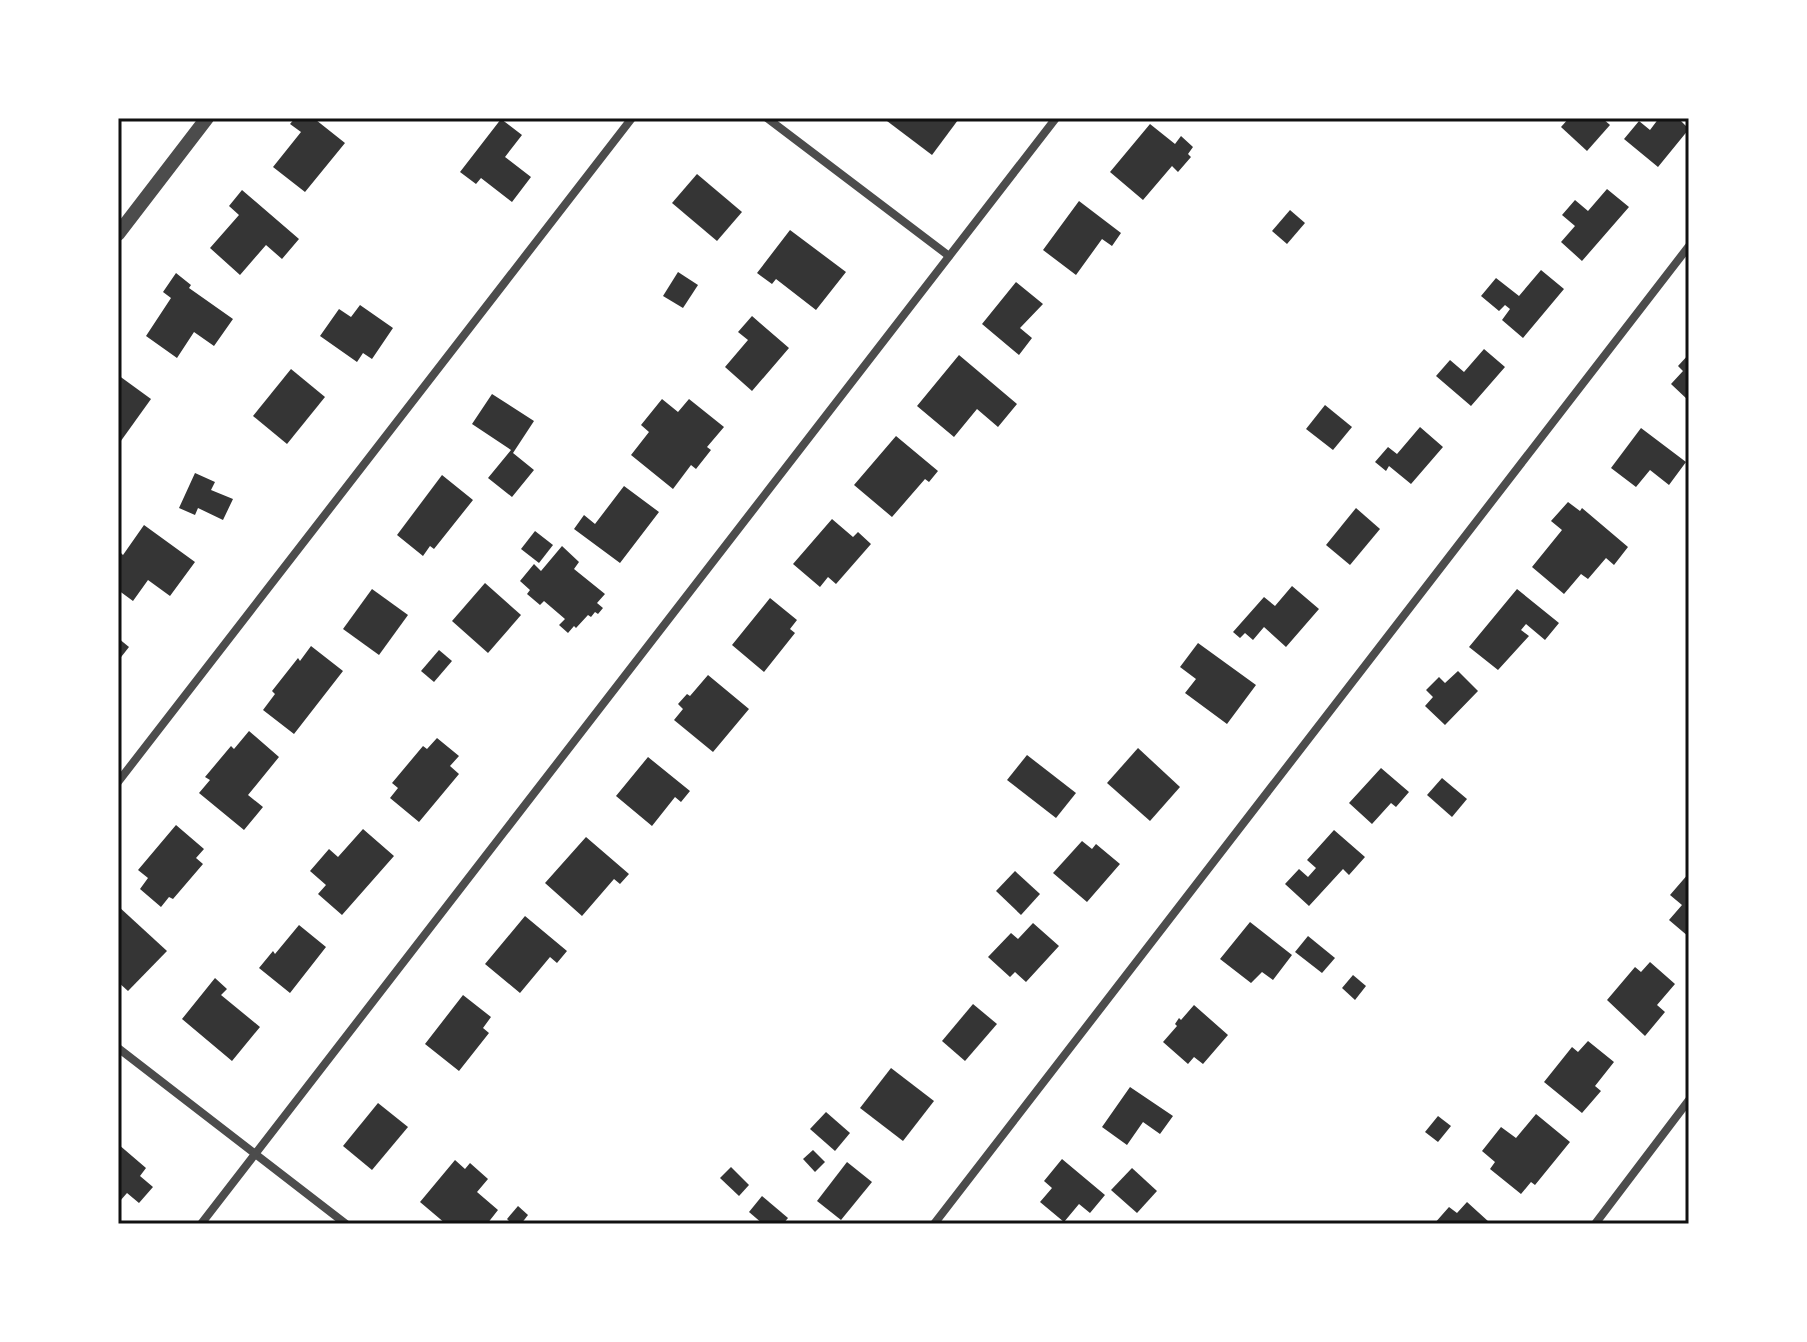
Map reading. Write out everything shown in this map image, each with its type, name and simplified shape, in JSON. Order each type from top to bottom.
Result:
[{"type":"street","points":[[118,234],[207,118]]},
{"type":"street","points":[[118,782],[632,118]]},
{"type":"street","points":[[767,118],[949,256]]},
{"type":"street","points":[[201,1224],[1056,118]]},
{"type":"street","points":[[934,1224],[1689,246]]},
{"type":"street","points":[[118,1048],[346,1224]]},
{"type":"street","points":[[1595,1224],[1689,1100]]},
{"type":"building","points":[[295,118],[317,118],[345,143],[305,192],[273,167],[301,132],[290,124]]},
{"type":"building","points":[[883,118],[955,118],[958,120],[932,155]]},
{"type":"building","points":[[1569,118],[1602,118],[1610,125],[1587,151],[1561,127]]},
{"type":"building","points":[[1659,118],[1678,118],[1689,129],[1658,167],[1624,139],[1639,121],[1650,130]]},
{"type":"building","points":[[501,119],[522,135],[505,157],[531,177],[512,202],[481,178],[476,184],[460,172]]},
{"type":"building","points":[[1150,124],[1175,144],[1181,136],[1193,147],[1188,154],[1191,157],[1178,172],[1172,166],[1143,200],[1110,172]]},
{"type":"building","points":[[697,174],[742,212],[717,241],[672,203]]},
{"type":"building","points":[[1607,189],[1629,207],[1582,261],[1561,242],[1575,226],[1562,215],[1575,200],[1588,211]]},
{"type":"building","points":[[242,190],[299,239],[282,259],[266,245],[240,275],[210,248],[239,215],[229,206]]},
{"type":"building","points":[[1079,201],[1121,233],[1112,246],[1102,239],[1076,275],[1043,250]]},
{"type":"building","points":[[1290,210],[1305,223],[1287,244],[1272,231]]},
{"type":"building","points":[[790,230],[846,272],[816,310],[776,279],[772,284],[757,273]]},
{"type":"building","points":[[1541,270],[1564,289],[1523,338],[1502,320],[1510,309],[1505,305],[1499,311],[1481,296],[1496,278],[1519,296]]},
{"type":"building","points":[[678,272],[698,285],[683,308],[663,296]]},
{"type":"building","points":[[176,273],[191,285],[189,288],[233,319],[214,346],[194,332],[177,358],[146,336],[171,298],[163,292]]},
{"type":"building","points":[[1016,282],[1043,304],[1020,328],[1032,338],[1019,355],[982,324]]},
{"type":"building","points":[[360,305],[393,328],[372,359],[363,353],[357,362],[320,336],[339,309],[351,317]]},
{"type":"building","points":[[752,316],[789,348],[752,391],[725,367],[748,340],[738,332]]},
{"type":"building","points":[[1484,349],[1505,367],[1471,406],[1436,376],[1450,360],[1464,372]]},
{"type":"building","points":[[1689,354],[1689,401],[1671,384],[1683,371],[1678,366]]},
{"type":"building","points":[[959,355],[1017,404],[998,427],[977,409],[954,437],[917,406]]},
{"type":"building","points":[[291,369],[325,397],[287,444],[253,416]]},
{"type":"building","points":[[118,375],[151,399],[118,445]]},
{"type":"building","points":[[492,394],[534,421],[513,453],[534,470],[512,497],[488,478],[511,450],[472,424]]},
{"type":"building","points":[[662,399],[678,412],[689,399],[724,427],[707,447],[711,450],[696,469],[691,465],[673,489],[631,455],[649,432],[641,425]]},
{"type":"building","points":[[1325,405],[1352,427],[1333,450],[1306,429]]},
{"type":"building","points":[[1420,427],[1443,447],[1411,484],[1389,466],[1386,471],[1375,462],[1388,447],[1397,454]]},
{"type":"building","points":[[1641,428],[1686,462],[1669,485],[1650,470],[1636,487],[1611,468]]},
{"type":"building","points":[[896,436],[938,471],[929,482],[925,479],[892,517],[854,485]]},
{"type":"building","points":[[195,473],[215,482],[211,490],[233,499],[223,520],[198,508],[195,515],[179,508]]},
{"type":"building","points":[[442,475],[473,500],[434,549],[430,546],[423,556],[397,535]]},
{"type":"building","points":[[624,486],[659,512],[620,563],[574,529],[584,515],[595,524]]},
{"type":"building","points":[[1568,502],[1580,511],[1582,508],[1628,547],[1614,565],[1606,558],[1588,579],[1581,574],[1564,594],[1532,567],[1562,530],[1551,521]]},
{"type":"building","points":[[1356,508],[1380,529],[1350,565],[1326,545]]},
{"type":"building","points":[[832,519],[853,537],[858,532],[871,544],[836,584],[828,577],[820,587],[793,564]]},
{"type":"building","points":[[144,525],[195,562],[170,596],[148,580],[133,601],[118,590],[118,550],[123,555]]},
{"type":"building","points":[[535,531],[553,545],[539,563],[521,549]]},
{"type":"building","points":[[562,546],[579,562],[574,569],[605,594],[597,603],[603,608],[598,614],[588,615],[568,633],[559,625],[565,619],[544,601],[540,605],[527,594],[530,590],[520,581],[534,564],[541,571]]},
{"type":"building","points":[[485,583],[521,615],[488,653],[452,621]]},
{"type":"building","points":[[1292,586],[1319,609],[1286,647],[1264,627],[1253,640],[1245,633],[1240,638],[1233,632],[1264,597],[1275,606]]},
{"type":"building","points":[[372,589],[408,615],[379,655],[343,629]]},
{"type":"building","points":[[1517,589],[1559,623],[1545,640],[1526,624],[1521,630],[1529,636],[1498,670],[1469,647]]},
{"type":"building","points":[[770,598],[797,620],[790,629],[795,633],[764,672],[732,645]]},
{"type":"building","points":[[118,638],[129,647],[118,661]]},
{"type":"building","points":[[1198,643],[1256,685],[1227,724],[1185,693],[1196,679],[1180,667]]},
{"type":"building","points":[[311,646],[343,671],[294,734],[263,710],[275,694],[272,691]]},
{"type":"building","points":[[439,650],[452,661],[434,682],[421,671]]},
{"type":"building","points":[[1458,671],[1478,691],[1445,725],[1425,706],[1433,697],[1426,690],[1439,677],[1445,683]]},
{"type":"building","points":[[708,675],[749,709],[713,752],[674,720],[683,709],[678,704],[687,694],[690,696]]},
{"type":"building","points":[[249,731],[279,757],[248,795],[263,807],[244,830],[199,793],[210,780],[205,777],[231,746],[234,749]]},
{"type":"building","points":[[437,738],[459,756],[450,766],[459,774],[419,822],[390,798],[398,788],[392,783],[423,746],[427,749]]},
{"type":"building","points":[[1138,748],[1180,787],[1150,821],[1107,783]]},
{"type":"building","points":[[1027,755],[1076,793],[1056,818],[1007,780]]},
{"type":"building","points":[[648,757],[690,791],[681,802],[675,797],[652,826],[616,796]]},
{"type":"building","points":[[1381,768],[1409,792],[1396,807],[1391,803],[1372,824],[1349,803]]},
{"type":"building","points":[[1442,778],[1467,799],[1452,817],[1427,795]]},
{"type":"building","points":[[176,825],[204,849],[196,858],[203,864],[173,899],[169,897],[161,907],[140,889],[148,878],[138,870]]},
{"type":"building","points":[[363,829],[394,856],[342,915],[318,894],[326,885],[310,871],[329,849],[338,857]]},
{"type":"building","points":[[1334,830],[1365,857],[1349,875],[1343,869],[1309,906],[1285,884],[1299,869],[1308,877],[1316,868],[1307,860]]},
{"type":"building","points":[[586,837],[629,874],[620,884],[614,879],[582,916],[545,883]]},
{"type":"building","points":[[1082,841],[1092,849],[1096,844],[1120,864],[1087,902],[1053,873]]},
{"type":"building","points":[[1015,871],[1040,894],[1021,915],[996,891]]},
{"type":"building","points":[[1689,873],[1689,937],[1669,920],[1682,905],[1670,895]]},
{"type":"building","points":[[118,906],[167,951],[128,991],[118,982]]},
{"type":"building","points":[[525,916],[567,951],[557,963],[550,957],[520,993],[485,964]]},
{"type":"building","points":[[1250,922],[1292,955],[1273,980],[1262,972],[1251,983],[1220,959]]},
{"type":"building","points":[[1033,923],[1059,946],[1026,982],[1015,972],[1010,977],[988,957],[1011,933],[1018,939]]},
{"type":"building","points":[[299,925],[326,947],[290,993],[259,968]]},
{"type":"building","points":[[1308,936],[1335,958],[1322,973],[1295,952]]},
{"type":"building","points":[[1650,962],[1675,984],[1657,1005],[1665,1012],[1645,1036],[1607,1000],[1635,967],[1641,972]]},
{"type":"building","points":[[1353,975],[1366,986],[1355,1000],[1342,988]]},
{"type":"building","points":[[215,978],[227,989],[221,995],[260,1027],[232,1061],[182,1019]]},
{"type":"building","points":[[463,995],[491,1017],[483,1028],[489,1033],[459,1071],[425,1044]]},
{"type":"building","points":[[973,1004],[997,1024],[965,1061],[942,1041]]},
{"type":"building","points":[[1194,1005],[1228,1035],[1203,1064],[1194,1057],[1188,1064],[1163,1042],[1177,1026],[1175,1024],[1179,1018],[1181,1020]]},
{"type":"building","points":[[1588,1041],[1614,1062],[1595,1086],[1601,1091],[1582,1113],[1544,1082],[1572,1047],[1578,1052]]},
{"type":"building","points":[[891,1068],[934,1101],[903,1141],[860,1108]]},
{"type":"building","points":[[1130,1087],[1173,1116],[1160,1134],[1143,1122],[1127,1145],[1102,1127]]},
{"type":"building","points":[[378,1103],[408,1127],[372,1170],[343,1146]]},
{"type":"building","points":[[826,1112],[850,1133],[835,1151],[810,1129]]},
{"type":"building","points":[[1536,1114],[1570,1142],[1535,1185],[1531,1182],[1521,1194],[1490,1169],[1495,1162],[1482,1151],[1501,1127],[1516,1138]]},
{"type":"building","points":[[1438,1116],[1451,1126],[1438,1142],[1425,1132]]},
{"type":"building","points":[[118,1144],[146,1168],[140,1176],[153,1187],[139,1203],[127,1193],[118,1200]]},
{"type":"building","points":[[813,1150],[825,1162],[815,1172],[803,1159]]},
{"type":"building","points":[[1062,1159],[1105,1195],[1090,1213],[1079,1204],[1064,1222],[1040,1202],[1052,1188],[1044,1181]]},
{"type":"building","points":[[455,1160],[465,1169],[470,1163],[488,1179],[477,1192],[498,1210],[487,1224],[446,1224],[420,1202]]},
{"type":"building","points":[[847,1162],[872,1182],[841,1220],[817,1201]]},
{"type":"building","points":[[731,1167],[749,1185],[739,1196],[720,1178]]},
{"type":"building","points":[[1132,1168],[1157,1191],[1137,1213],[1111,1190]]},
{"type":"building","points":[[762,1196],[788,1218],[783,1224],[763,1224],[749,1212]]},
{"type":"building","points":[[1467,1202],[1489,1222],[1487,1224],[1434,1224],[1449,1207],[1457,1213]]},
{"type":"building","points":[[518,1206],[528,1215],[521,1224],[512,1224],[507,1219]]}]
